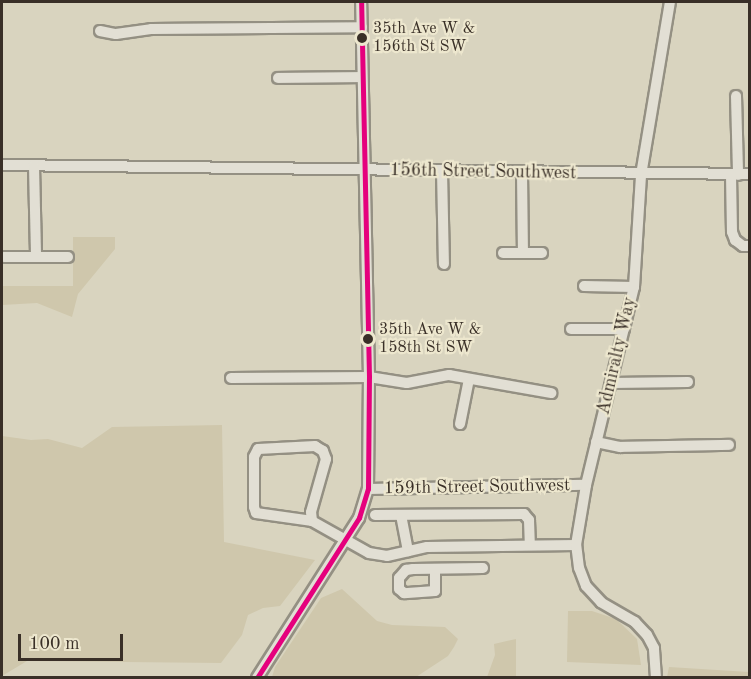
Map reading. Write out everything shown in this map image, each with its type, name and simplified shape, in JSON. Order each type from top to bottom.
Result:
[{"type":"street","points":[[257,678],[359,518],[368,489],[369,377],[361,2]]},
{"type":"street","name":"Admiralty Way","points":[[656,678],[654,648],[647,635],[635,622],[601,602],[586,586],[579,568],[576,545],[586,485],[634,287],[641,175],[669,2]]},
{"type":"street","points":[[100,32],[116,34],[151,29],[362,27]]},
{"type":"street","points":[[278,78],[362,77]]},
{"type":"street","points":[[736,96],[732,232],[735,240],[743,246],[750,246]]},
{"type":"street","name":"156th Street Southwest","points":[[2,165],[641,175],[750,174]]},
{"type":"street","points":[[34,166],[36,257]]},
{"type":"street","points":[[442,171],[444,264]]},
{"type":"street","points":[[522,173],[523,253]]},
{"type":"street","points":[[503,253],[542,254]]},
{"type":"street","points":[[4,257],[68,257]]},
{"type":"street","points":[[584,286],[634,287]]},
{"type":"street","points":[[571,329],[624,329]]},
{"type":"street","points":[[231,378],[369,377],[407,383],[450,375],[552,393]]},
{"type":"street","points":[[460,424],[469,379]]},
{"type":"street","points":[[612,383],[688,382]]},
{"type":"street","points":[[596,442],[620,447],[729,445]]},
{"type":"street","points":[[312,521],[311,512],[326,459],[323,451],[315,446],[258,449],[254,457],[256,513],[312,521],[369,553],[387,556],[427,547],[576,545]]},
{"type":"street","name":"159th Street Southwest","points":[[368,489],[586,485]]},
{"type":"street","points":[[401,514],[408,551]]},
{"type":"street","points":[[375,515],[524,514],[529,520],[530,545]]},
{"type":"street","points":[[435,569],[483,568]]},
{"type":"shaded area","points":[[73,237],[115,237],[115,249],[78,294],[72,317],[37,303],[2,305],[2,286],[73,286]]},
{"type":"shaded area","points":[[222,425],[224,542],[315,560],[280,606],[263,608],[248,615],[242,635],[221,663],[27,661],[2,676],[2,436],[31,440],[48,439],[82,448],[112,427]]},
{"type":"shaded area","points":[[342,589],[377,621],[392,625],[445,627],[458,639],[448,656],[416,677],[272,677],[275,667],[321,598]]},
{"type":"shaded area","points":[[568,611],[592,611],[616,619],[637,639],[641,665],[567,662]]},
{"type":"shaded area","points":[[516,639],[516,677],[487,677],[495,655],[494,644]]},
{"type":"shaded area","points":[[669,667],[749,672],[749,677],[667,677]]},
{"type":"transit line","points":[[257,678],[359,518],[368,489],[369,377],[361,2]]},
{"type":"place","name":"35th Ave W & 156th St SW","points":[[362,38]]},
{"type":"place","name":"35th Ave W & 158th St SW","points":[[368,339]]}]
